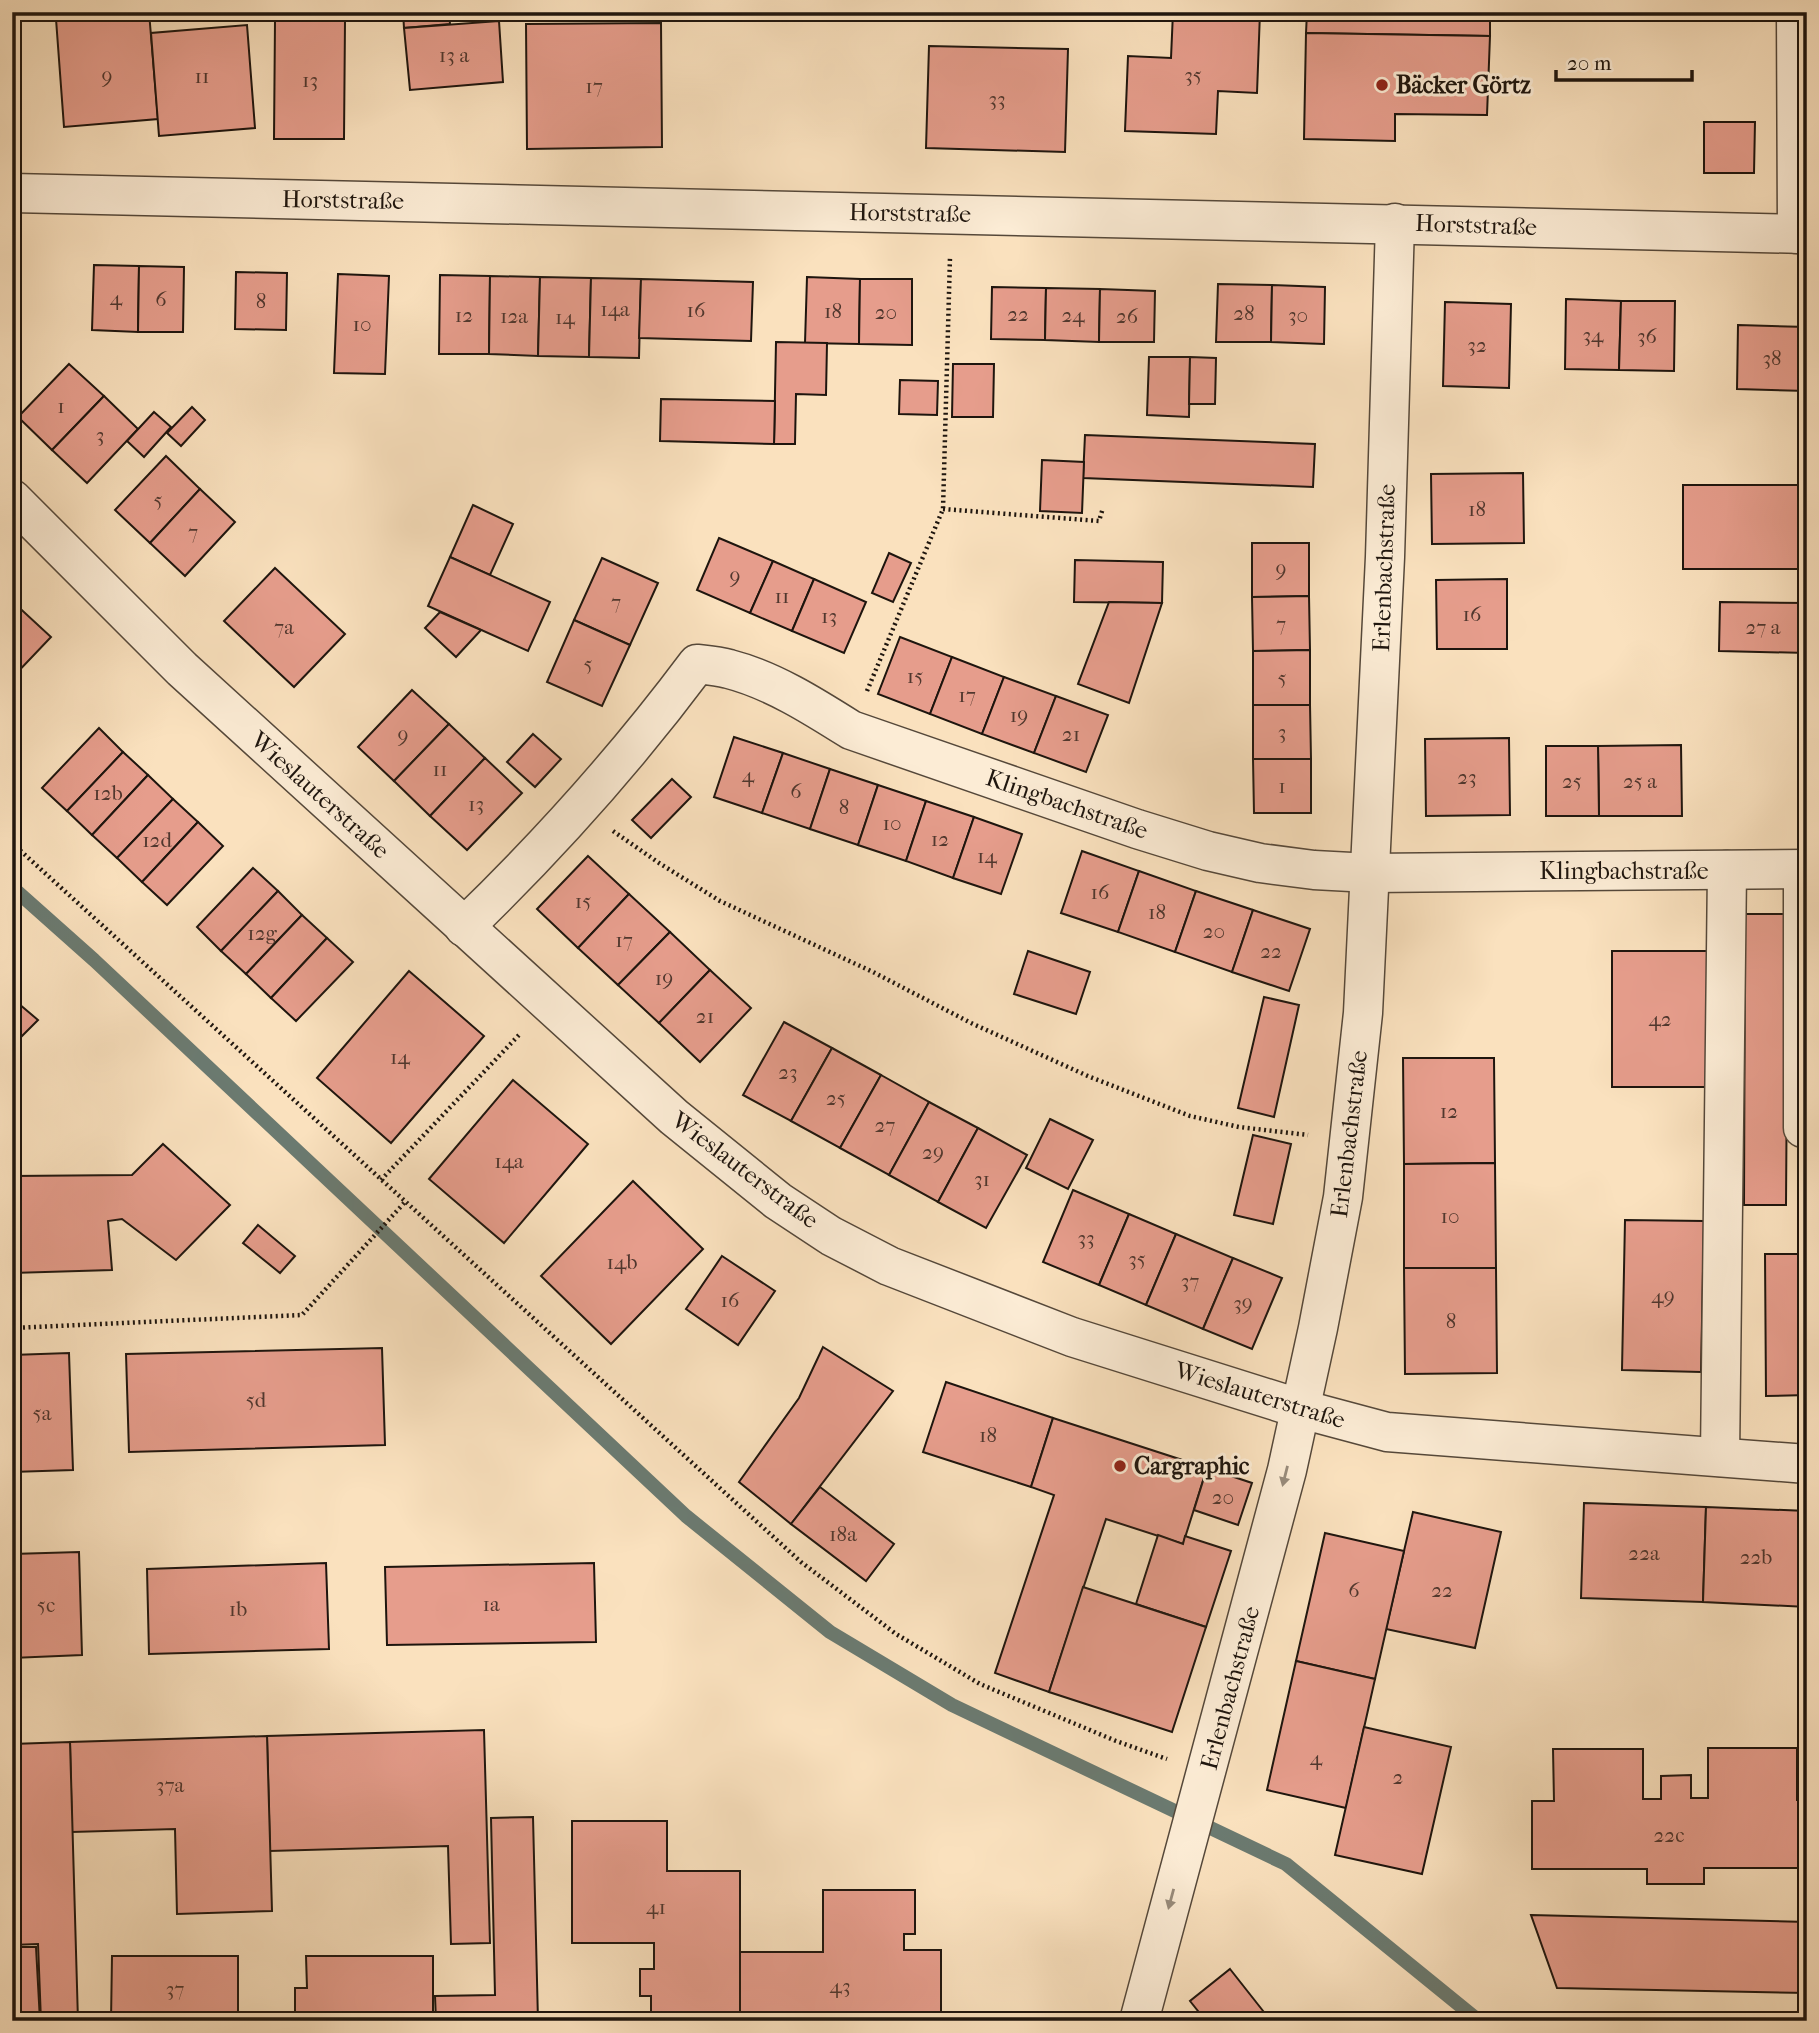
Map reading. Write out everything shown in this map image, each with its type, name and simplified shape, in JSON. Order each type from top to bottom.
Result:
[{"type":"street","points":[[1796,12],[1802,234]]},
{"type":"street","name":"Horststraße","points":[[12,193],[1802,234]]},
{"type":"street","name":"Erlenbachstraße","points":[[1139,2021],[1205,1784],[1301,1409],[1333,1255],[1350,1140],[1363,1013],[1370,873],[1385,557],[1395,223]]},
{"type":"street","name":"Wieslauterstraße","points":[[12,499],[182,669],[674,1118],[778,1201],[831,1236],[889,1266],[1072,1337],[1301,1409],[1387,1432],[1807,1464]]},
{"type":"street","name":"Klingbachstraße","points":[[464,927],[537,856],[581,808],[653,722],[696,664],[728,668],[760,680],[813,706],[851,730],[1137,829],[1208,851],[1260,863],[1370,873],[1805,869]]},
{"type":"street","points":[[1803,1128],[1805,869]]},
{"type":"street","points":[[1720,1457],[1727,870]]},
{"type":"path","points":[[851,730],[943,509],[951,214]]},
{"type":"path","points":[[943,509],[1099,521],[1103,508]]},
{"type":"path","points":[[581,808],[659,863],[720,901],[873,972],[971,1023],[1090,1077],[1190,1116],[1239,1127],[1350,1140]]},
{"type":"path","points":[[12,843],[801,1562],[896,1634],[980,1684],[1115,1741],[1205,1784]]},
{"type":"path","points":[[381,1180],[548,1004]]},
{"type":"path","points":[[12,1328],[302,1315],[405,1202]]},
{"type":"building","points":[[149,12],[158,119],[64,127],[56,19]]},
{"type":"building","points":[[274,12],[307,12],[308,21],[275,21]]},
{"type":"building","points":[[403,12],[449,12],[450,24],[404,28]]},
{"type":"building","points":[[1173,12],[1260,12],[1257,93],[1218,91],[1216,134],[1125,131],[1128,56],[1171,58]]},
{"type":"building","points":[[1307,12],[1490,12],[1490,36],[1306,33]]},
{"type":"building","points":[[275,21],[345,21],[344,139],[274,139]]},
{"type":"building","points":[[499,21],[503,82],[410,90],[404,28]]},
{"type":"building","points":[[661,23],[662,147],[527,149],[526,24]]},
{"type":"building","points":[[247,25],[255,128],[159,136],[151,33]]},
{"type":"building","points":[[1306,33],[1490,36],[1487,115],[1395,114],[1395,141],[1304,139]]},
{"type":"building","points":[[929,46],[1068,49],[1065,152],[926,148]]},
{"type":"building","points":[[1704,122],[1755,122],[1754,173],[1704,173]]},
{"type":"building","points":[[94,265],[139,266],[138,332],[92,330]]},
{"type":"building","points":[[139,266],[184,267],[183,332],[138,332]]},
{"type":"building","points":[[236,272],[287,273],[286,330],[235,329]]},
{"type":"building","points":[[338,274],[389,276],[385,374],[334,373]]},
{"type":"building","points":[[440,275],[490,276],[489,354],[439,354]]},
{"type":"building","points":[[490,276],[540,277],[538,356],[489,354]]},
{"type":"building","points":[[540,277],[591,278],[589,357],[538,356]]},
{"type":"building","points":[[807,277],[860,279],[859,344],[805,343]]},
{"type":"building","points":[[591,278],[641,279],[639,358],[589,357]]},
{"type":"building","points":[[641,279],[753,282],[751,341],[639,338]]},
{"type":"building","points":[[860,279],[912,279],[912,345],[859,344]]},
{"type":"building","points":[[1218,284],[1272,285],[1271,342],[1216,342]]},
{"type":"building","points":[[1272,285],[1325,287],[1324,344],[1271,342]]},
{"type":"building","points":[[992,287],[1046,288],[1045,340],[991,339]]},
{"type":"building","points":[[1046,288],[1100,289],[1099,342],[1045,340]]},
{"type":"building","points":[[1100,289],[1155,291],[1154,342],[1099,342]]},
{"type":"building","points":[[1566,299],[1621,301],[1619,370],[1565,369]]},
{"type":"building","points":[[1621,301],[1675,301],[1674,371],[1619,370]]},
{"type":"building","points":[[1445,302],[1511,304],[1509,388],[1443,386]]},
{"type":"building","points":[[1738,325],[1807,327],[1807,391],[1737,389]]},
{"type":"building","points":[[776,342],[827,343],[826,395],[796,394],[795,444],[774,444]]},
{"type":"building","points":[[1149,357],[1190,357],[1189,417],[1147,415]]},
{"type":"building","points":[[1190,357],[1216,358],[1215,404],[1189,404]]},
{"type":"building","points":[[69,364],[104,396],[52,450],[18,417]]},
{"type":"building","points":[[953,364],[994,364],[993,417],[952,417]]},
{"type":"building","points":[[900,380],[938,381],[937,415],[899,414]]},
{"type":"building","points":[[104,396],[138,429],[87,483],[52,450]]},
{"type":"building","points":[[661,399],[775,401],[774,444],[660,441]]},
{"type":"building","points":[[192,407],[205,420],[181,446],[167,433]]},
{"type":"building","points":[[154,412],[171,427],[144,457],[127,441]]},
{"type":"building","points":[[1085,435],[1315,444],[1313,487],[1083,478]]},
{"type":"building","points":[[166,456],[200,489],[150,543],[115,510]]},
{"type":"building","points":[[1042,460],[1084,462],[1082,513],[1040,511]]},
{"type":"building","points":[[1523,473],[1524,543],[1432,544],[1431,474]]},
{"type":"building","points":[[1683,485],[1807,485],[1807,569],[1683,569]]},
{"type":"building","points":[[200,489],[235,522],[185,576],[150,543]]},
{"type":"building","points":[[473,505],[513,524],[490,575],[450,557]]},
{"type":"building","points":[[719,538],[773,561],[750,613],[697,590]]},
{"type":"building","points":[[1252,543],[1309,543],[1309,596],[1252,597]]},
{"type":"building","points":[[889,553],[911,563],[893,602],[872,593]]},
{"type":"building","points":[[450,557],[550,602],[528,651],[428,606]]},
{"type":"building","points":[[602,558],[658,583],[630,645],[574,620]]},
{"type":"building","points":[[1075,560],[1163,562],[1162,603],[1074,602]]},
{"type":"building","points":[[773,561],[814,579],[792,631],[750,613]]},
{"type":"building","points":[[275,568],[345,634],[294,687],[224,621]]},
{"type":"building","points":[[814,579],[866,602],[844,653],[792,631]]},
{"type":"building","points":[[1507,579],[1507,649],[1437,649],[1436,580]]},
{"type":"building","points":[[1309,596],[1310,650],[1253,651],[1252,597]]},
{"type":"building","points":[[12,601],[51,637],[12,678]]},
{"type":"building","points":[[1109,602],[1162,603],[1129,703],[1078,684]]},
{"type":"building","points":[[1720,602],[1807,603],[1807,653],[1719,651]]},
{"type":"building","points":[[440,612],[481,630],[456,657],[425,628]]},
{"type":"building","points":[[574,620],[630,645],[602,706],[547,682]]},
{"type":"building","points":[[900,637],[952,657],[930,714],[878,694]]},
{"type":"building","points":[[1310,650],[1310,705],[1253,705],[1253,651]]},
{"type":"building","points":[[952,657],[1004,677],[982,734],[930,714]]},
{"type":"building","points":[[1004,677],[1056,696],[1034,753],[982,734]]},
{"type":"building","points":[[412,690],[449,724],[394,781],[358,747]]},
{"type":"building","points":[[1056,696],[1108,715],[1086,772],[1034,753]]},
{"type":"building","points":[[1253,705],[1310,705],[1311,759],[1253,759]]},
{"type":"building","points":[[449,724],[485,758],[430,816],[394,781]]},
{"type":"building","points":[[99,728],[123,752],[67,811],[42,788]]},
{"type":"building","points":[[533,734],[561,759],[535,787],[507,762]]},
{"type":"building","points":[[734,737],[783,753],[762,813],[714,797]]},
{"type":"building","points":[[1509,738],[1510,815],[1426,816],[1425,739]]},
{"type":"building","points":[[1681,745],[1682,816],[1599,816],[1598,746]]},
{"type":"building","points":[[1546,746],[1598,746],[1599,816],[1546,816]]},
{"type":"building","points":[[123,752],[148,775],[92,835],[67,811]]},
{"type":"building","points":[[783,753],[830,769],[810,829],[762,813]]},
{"type":"building","points":[[485,758],[522,793],[467,850],[430,816]]},
{"type":"building","points":[[1253,759],[1311,759],[1311,813],[1254,813]]},
{"type":"building","points":[[830,769],[878,785],[858,845],[810,829]]},
{"type":"building","points":[[148,775],[173,799],[117,858],[92,835]]},
{"type":"building","points":[[672,779],[691,797],[651,838],[632,820]]},
{"type":"building","points":[[878,785],[926,801],[906,861],[858,845]]},
{"type":"building","points":[[173,799],[198,822],[142,882],[117,858]]},
{"type":"building","points":[[926,801],[974,817],[953,878],[906,861]]},
{"type":"building","points":[[974,817],[1022,834],[1001,894],[953,878]]},
{"type":"building","points":[[198,822],[223,846],[167,905],[142,882]]},
{"type":"building","points":[[1082,851],[1139,871],[1118,932],[1061,913]]},
{"type":"building","points":[[588,856],[629,894],[578,948],[537,909]]},
{"type":"building","points":[[253,868],[278,891],[221,951],[197,927]]},
{"type":"building","points":[[1139,871],[1196,891],[1175,952],[1118,932]]},
{"type":"building","points":[[278,891],[302,915],[246,974],[221,951]]},
{"type":"building","points":[[1196,891],[1253,910],[1232,972],[1175,952]]},
{"type":"building","points":[[629,894],[670,932],[618,985],[578,948]]},
{"type":"building","points":[[1253,910],[1310,929],[1289,991],[1232,972]]},
{"type":"building","points":[[1745,914],[1788,914],[1786,1205],[1744,1205]]},
{"type":"building","points":[[302,915],[327,938],[271,998],[246,974]]},
{"type":"building","points":[[670,932],[710,970],[659,1023],[618,985]]},
{"type":"building","points":[[327,938],[353,962],[296,1021],[271,998]]},
{"type":"building","points":[[1028,951],[1090,972],[1076,1014],[1014,994]]},
{"type":"building","points":[[1612,951],[1708,951],[1708,1087],[1612,1087]]},
{"type":"building","points":[[710,970],[751,1008],[700,1062],[659,1023]]},
{"type":"building","points":[[409,971],[484,1036],[391,1143],[317,1078]]},
{"type":"building","points":[[1264,997],[1299,1005],[1274,1117],[1238,1108]]},
{"type":"building","points":[[12,998],[38,1020],[12,1046]]},
{"type":"building","points":[[784,1022],[832,1048],[791,1121],[743,1095]]},
{"type":"building","points":[[832,1048],[881,1075],[840,1148],[791,1121]]},
{"type":"building","points":[[1403,1058],[1494,1058],[1495,1163],[1404,1164]]},
{"type":"building","points":[[881,1075],[929,1102],[889,1175],[840,1148]]},
{"type":"building","points":[[513,1080],[588,1144],[504,1243],[429,1179]]},
{"type":"building","points":[[929,1102],[978,1128],[938,1202],[889,1175]]},
{"type":"building","points":[[1050,1119],[1093,1140],[1068,1189],[1026,1168]]},
{"type":"building","points":[[978,1128],[1027,1155],[986,1228],[938,1202]]},
{"type":"building","points":[[1253,1135],[1291,1144],[1273,1224],[1234,1215]]},
{"type":"building","points":[[163,1144],[230,1205],[176,1260],[122,1219],[108,1221],[112,1270],[12,1273],[12,1176],[132,1175]]},
{"type":"building","points":[[1495,1163],[1496,1268],[1404,1268],[1404,1164]]},
{"type":"building","points":[[633,1181],[703,1249],[611,1344],[541,1276]]},
{"type":"building","points":[[1073,1190],[1129,1214],[1099,1285],[1043,1262]]},
{"type":"building","points":[[1129,1214],[1176,1234],[1146,1305],[1099,1285]]},
{"type":"building","points":[[1625,1220],[1704,1221],[1701,1372],[1622,1370]]},
{"type":"building","points":[[258,1225],[295,1256],[280,1273],[243,1243]]},
{"type":"building","points":[[1176,1234],[1233,1258],[1203,1329],[1146,1305]]},
{"type":"building","points":[[1765,1254],[1807,1254],[1807,1395],[1766,1396]]},
{"type":"building","points":[[722,1256],[775,1291],[738,1345],[686,1309]]},
{"type":"building","points":[[1233,1258],[1282,1278],[1252,1349],[1203,1329]]},
{"type":"building","points":[[1404,1268],[1496,1268],[1497,1373],[1405,1374]]},
{"type":"building","points":[[823,1347],[893,1391],[791,1524],[739,1482],[799,1398]]},
{"type":"building","points":[[382,1348],[385,1445],[129,1452],[126,1354]]},
{"type":"building","points":[[69,1353],[73,1470],[12,1472],[12,1355]]},
{"type":"building","points":[[946,1382],[1053,1418],[1031,1487],[923,1452]]},
{"type":"building","points":[[1053,1418],[1207,1468],[1183,1544],[1106,1519],[1049,1692],[995,1673],[1054,1495],[1031,1487]]},
{"type":"building","points":[[1207,1468],[1252,1483],[1238,1525],[1194,1510]]},
{"type":"building","points":[[820,1487],[894,1544],[866,1581],[791,1524]]},
{"type":"building","points":[[1584,1503],[1706,1507],[1703,1602],[1581,1598]]},
{"type":"building","points":[[1706,1507],[1807,1511],[1807,1607],[1703,1602]]},
{"type":"building","points":[[1413,1512],[1501,1532],[1475,1648],[1386,1629]]},
{"type":"building","points":[[1325,1533],[1404,1551],[1375,1679],[1296,1661]]},
{"type":"building","points":[[1158,1535],[1183,1544],[1185,1536],[1231,1551],[1206,1627],[1136,1604]]},
{"type":"building","points":[[79,1552],[82,1655],[12,1658],[12,1554]]},
{"type":"building","points":[[326,1563],[329,1649],[149,1654],[147,1569]]},
{"type":"building","points":[[594,1563],[596,1642],[387,1645],[385,1567]]},
{"type":"building","points":[[1083,1587],[1206,1627],[1172,1732],[1049,1692]]},
{"type":"building","points":[[1296,1661],[1375,1679],[1346,1808],[1267,1790]]},
{"type":"building","points":[[1364,1727],[1451,1747],[1422,1874],[1335,1855]]},
{"type":"building","points":[[484,1730],[490,1943],[451,1944],[448,1846],[270,1851],[267,1736]]},
{"type":"building","points":[[267,1736],[272,1911],[177,1914],[175,1829],[72,1832],[70,1742]]},
{"type":"building","points":[[70,1742],[78,2021],[41,2021],[38,1944],[12,1945],[12,1744]]},
{"type":"building","points":[[1708,1748],[1797,1748],[1797,1800],[1807,1800],[1807,1868],[1704,1868],[1704,1884],[1647,1884],[1647,1869],[1532,1869],[1532,1801],[1554,1801],[1553,1749],[1643,1749],[1643,1799],[1661,1799],[1661,1776],[1691,1775],[1691,1798],[1708,1798]]},
{"type":"building","points":[[533,1817],[538,2021],[436,2021],[435,1996],[495,1995],[491,1818]]},
{"type":"building","points":[[572,1821],[667,1821],[667,1871],[740,1871],[740,2021],[651,2021],[651,1996],[640,1996],[640,1969],[654,1969],[654,1943],[572,1943]]},
{"type":"building","points":[[823,1890],[915,1890],[915,1934],[904,1934],[904,1950],[941,1950],[941,2021],[740,2021],[740,1952],[823,1952]]},
{"type":"building","points":[[1531,1915],[1807,1922],[1807,1993],[1557,1988]]},
{"type":"building","points":[[12,1947],[36,1947],[40,2021],[12,2021]]},
{"type":"building","points":[[112,1956],[238,1956],[238,2021],[111,2021]]},
{"type":"building","points":[[306,1956],[433,1956],[433,2021],[295,2019],[295,1988],[307,1988]]},
{"type":"building","points":[[1230,1969],[1271,2021],[1206,2021],[1190,2001]]},
{"type":"building","points":[[1568,2013],[1609,2021],[1567,2021]]},
{"type":"waterway","points":[[12,887],[94,960],[686,1516],[830,1632],[952,1705],[1286,1864],[1479,2021]]},
{"type":"place","name":"Bäcker Görtz","points":[[1382,85]]},
{"type":"place","name":"Cargraphic","points":[[1120,1466]]}]
